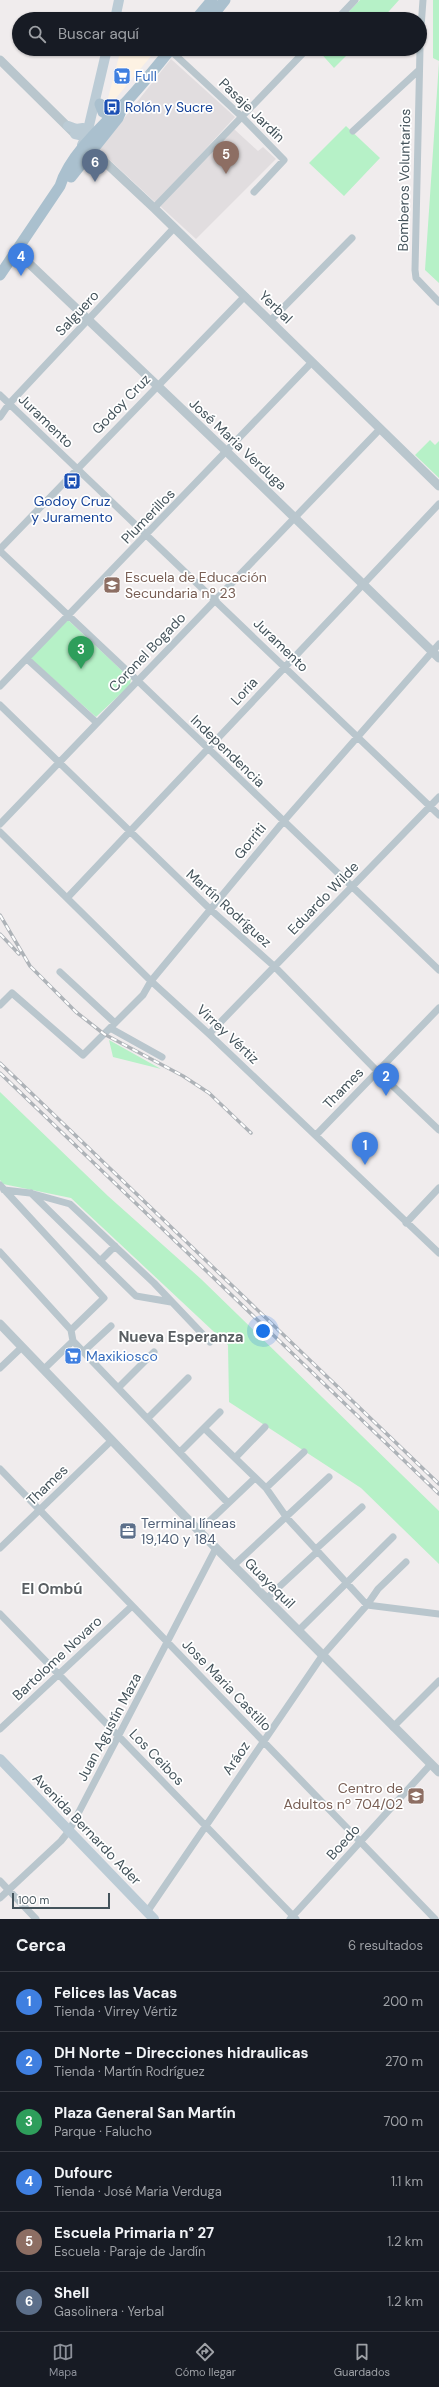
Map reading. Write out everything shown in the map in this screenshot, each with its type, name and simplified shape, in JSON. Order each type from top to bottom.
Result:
[{"type":"main road","points":[[116,12],[119,0]]},
{"type":"main road","points":[[122,12],[125,0]]},
{"type":"main road","points":[[202,12],[212,0]]},
{"type":"main road","points":[[216,12],[225,0]]},
{"type":"main road","points":[[0,275],[60,186],[70,178],[83,151],[105,56]]},
{"type":"main road","points":[[75,134],[81,136],[95,122],[111,56]]},
{"type":"main road","points":[[60,186],[63,174],[110,116],[124,103],[164,56]]},
{"type":"main road","points":[[83,151],[118,118],[124,103]]},
{"type":"main road","points":[[100,104],[103,112],[110,116]]},
{"type":"main road","points":[[68,126],[88,129]]},
{"type":"main road","name":"Avenida Bernardo Ader","points":[[0,1759],[150,1915]]},
{"type":"street","points":[[344,12],[355,0]]},
{"type":"street","points":[[422,12],[423,0]]},
{"type":"street","name":"Pasaje Jardín","points":[[177,56],[241,116],[284,160],[254,192]]},
{"type":"street","points":[[154,208],[300,56]]},
{"type":"street","name":"Bomberos Voluntarios","points":[[420,56],[415,270],[416,278],[439,302]]},
{"type":"street","points":[[0,60],[68,126],[75,134],[83,151]]},
{"type":"street","points":[[354,131],[419,70]]},
{"type":"street","name":"Yerbal","points":[[83,151],[154,208],[439,486]]},
{"type":"street","name":"Salguero","points":[[0,417],[9,404],[174,228]]},
{"type":"street","points":[[270,321],[352,238]]},
{"type":"street","name":"José Maria Verduga","points":[[16,251],[295,517],[436,655]]},
{"type":"street","name":"Godoy Cruz","points":[[0,550],[156,386],[245,296]]},
{"type":"street","name":"Plumerillos","points":[[0,686],[227,452],[312,362]]},
{"type":"street","name":"Juramento","points":[[0,395],[215,599],[439,815]]},
{"type":"street","name":"Coronel Bogado","points":[[0,824],[96,722],[138,681],[215,599],[380,429]]},
{"type":"street","name":"Loria","points":[[68,897],[439,504]]},
{"type":"street","name":"Independencia","points":[[0,550],[138,681],[207,750],[351,888],[439,970]]},
{"type":"street","name":"Gorriti","points":[[0,1005],[12,993],[83,1055],[143,995],[283,822],[357,736],[436,655],[439,644]]},
{"type":"street","points":[[26,659],[96,722]]},
{"type":"street","name":"Martín Rodríguez","points":[[0,705],[129,833],[211,910],[275,967],[377,1071],[439,1130]]},
{"type":"street","name":"Eduardo Wilde","points":[[209,1034],[439,798]]},
{"type":"street","name":"Virrey Vértiz","points":[[0,832],[68,897],[152,982],[316,1135],[439,1254]]},
{"type":"street","points":[[60,972],[112,1026],[162,1057]]},
{"type":"street","name":"Thames","points":[[316,1135],[439,1008]]},
{"type":"street","points":[[2,1188],[30,1193],[70,1204],[154,1282],[171,1302],[210,1342]]},
{"type":"street","points":[[2,1188],[104,1298],[71,1330]]},
{"type":"street","points":[[406,1223],[439,1188]]},
{"type":"street","points":[[30,1193],[136,1296],[171,1302]]},
{"type":"street","points":[[100,1262],[115,1246]]},
{"type":"street","points":[[0,1252],[71,1330],[73,1341],[228,1503]]},
{"type":"street","name":"Guayaquil","points":[[0,1324],[233,1566],[439,1772]]},
{"type":"street","points":[[84,1351],[111,1326]]},
{"type":"street","points":[[44,1369],[73,1341]]},
{"type":"street","points":[[0,1368],[22,1347]]},
{"type":"street","points":[[119,1388],[154,1352]]},
{"type":"street","points":[[148,1418],[188,1378]]},
{"type":"street","points":[[180,1452],[220,1412]]},
{"type":"street","points":[[235,1458],[264,1427]]},
{"type":"street","points":[[204,1428],[266,1488],[287,1518],[367,1605],[439,1614]]},
{"type":"street","name":"Thames","points":[[0,1548],[112,1441]]},
{"type":"street","points":[[266,1488],[304,1452]]},
{"type":"street","name":"Jose Maria Castillo","points":[[0,1469],[435,1919]]},
{"type":"street","points":[[233,1566],[287,1518],[329,1477]]},
{"type":"street","points":[[199,1531],[255,1478]]},
{"type":"street","points":[[266,1599],[362,1507]]},
{"type":"street","points":[[298,1631],[393,1537]]},
{"type":"street","name":"Juan Agustín Maza","points":[[0,1898],[61,1841],[69,1831],[216,1548]]},
{"type":"street","name":"Aráoz","points":[[150,1915],[206,1826],[322,1656],[367,1605],[378,1589],[406,1562]]},
{"type":"street","name":"Bartolome Novaro","points":[[0,1730],[132,1606]]},
{"type":"street","name":"Los Ceibos","points":[[0,1614],[206,1826],[293,1918]]},
{"type":"street","points":[[393,1727],[439,1681]]},
{"type":"street","name":"Boedo","points":[[293,1918],[431,1764]]},
{"type":"street","points":[[0,1882],[36,1919]]},
{"type":"shaded area","points":[[119,56],[151,56],[111,104],[107,102]]},
{"type":"shaded area","points":[[171,59],[235,117],[156,203],[99,150]]},
{"type":"shaded area","points":[[234,129],[258,151],[263,147],[276,159],[196,239],[160,206]]},
{"type":"green space","points":[[360,0],[399,0],[388,12],[349,12]]},
{"type":"green space","points":[[433,0],[439,0],[439,61],[433,58]]},
{"type":"green space","points":[[323,56],[346,56],[334,68]]},
{"type":"green space","points":[[439,62],[439,283],[425,270]]},
{"type":"green space","points":[[346,126],[380,158],[344,196],[309,163]]},
{"type":"green space","points":[[430,440],[435,445],[439,441],[439,478],[415,455]]},
{"type":"green space","points":[[68,620],[131,679],[130,685],[96,717],[30,658]]},
{"type":"green space","points":[[109,1040],[161,1069],[113,1057]]},
{"type":"green space","points":[[0,1092],[108,1196],[201,1279],[439,1511],[439,1564],[361,1488],[229,1402],[228,1345],[71,1198],[3,1184],[0,1180]]},
{"type":"railway","points":[[0,915],[30,966],[76,1012],[104,1034],[183,1076],[209,1093],[251,1133]]},
{"type":"railway","points":[[0,934],[19,954]]},
{"type":"railway","points":[[0,1063],[439,1484]]},
{"type":"railway","points":[[0,1073],[439,1494]]},
{"type":"place","name":"Full","points":[[122,76]]},
{"type":"place","name":"Rolón y Sucre","points":[[112,107]]},
{"type":"place","name":"Escuela Primaria n° 27","points":[[226,174]]},
{"type":"place","name":"Shell","points":[[95,182]]},
{"type":"place","name":"Dufourc","points":[[21,276]]},
{"type":"place","name":"Godoy Cruz y Juramento","points":[[72,481]]},
{"type":"place","name":"Escuela de Educación Secundaria nº 23","points":[[112,585]]},
{"type":"place","name":"Plaza General San Martín","points":[[81,669]]},
{"type":"place","name":"DH Norte - Direcciones hidraulicas","points":[[386,1096]]},
{"type":"place","name":"Felices las Vacas","points":[[365,1165]]},
{"type":"place","name":"Maxikiosco","points":[[73,1356]]},
{"type":"place","name":"Terminal líneas 19,140 y 184","points":[[128,1531]]},
{"type":"place","name":"Centro de Adultos nº 704/02","points":[[416,1796]]},
{"type":"district","name":"Nueva Esperanza","points":[[181,1337]]},
{"type":"district","name":"El Ombú","points":[[52,1589]]}]
